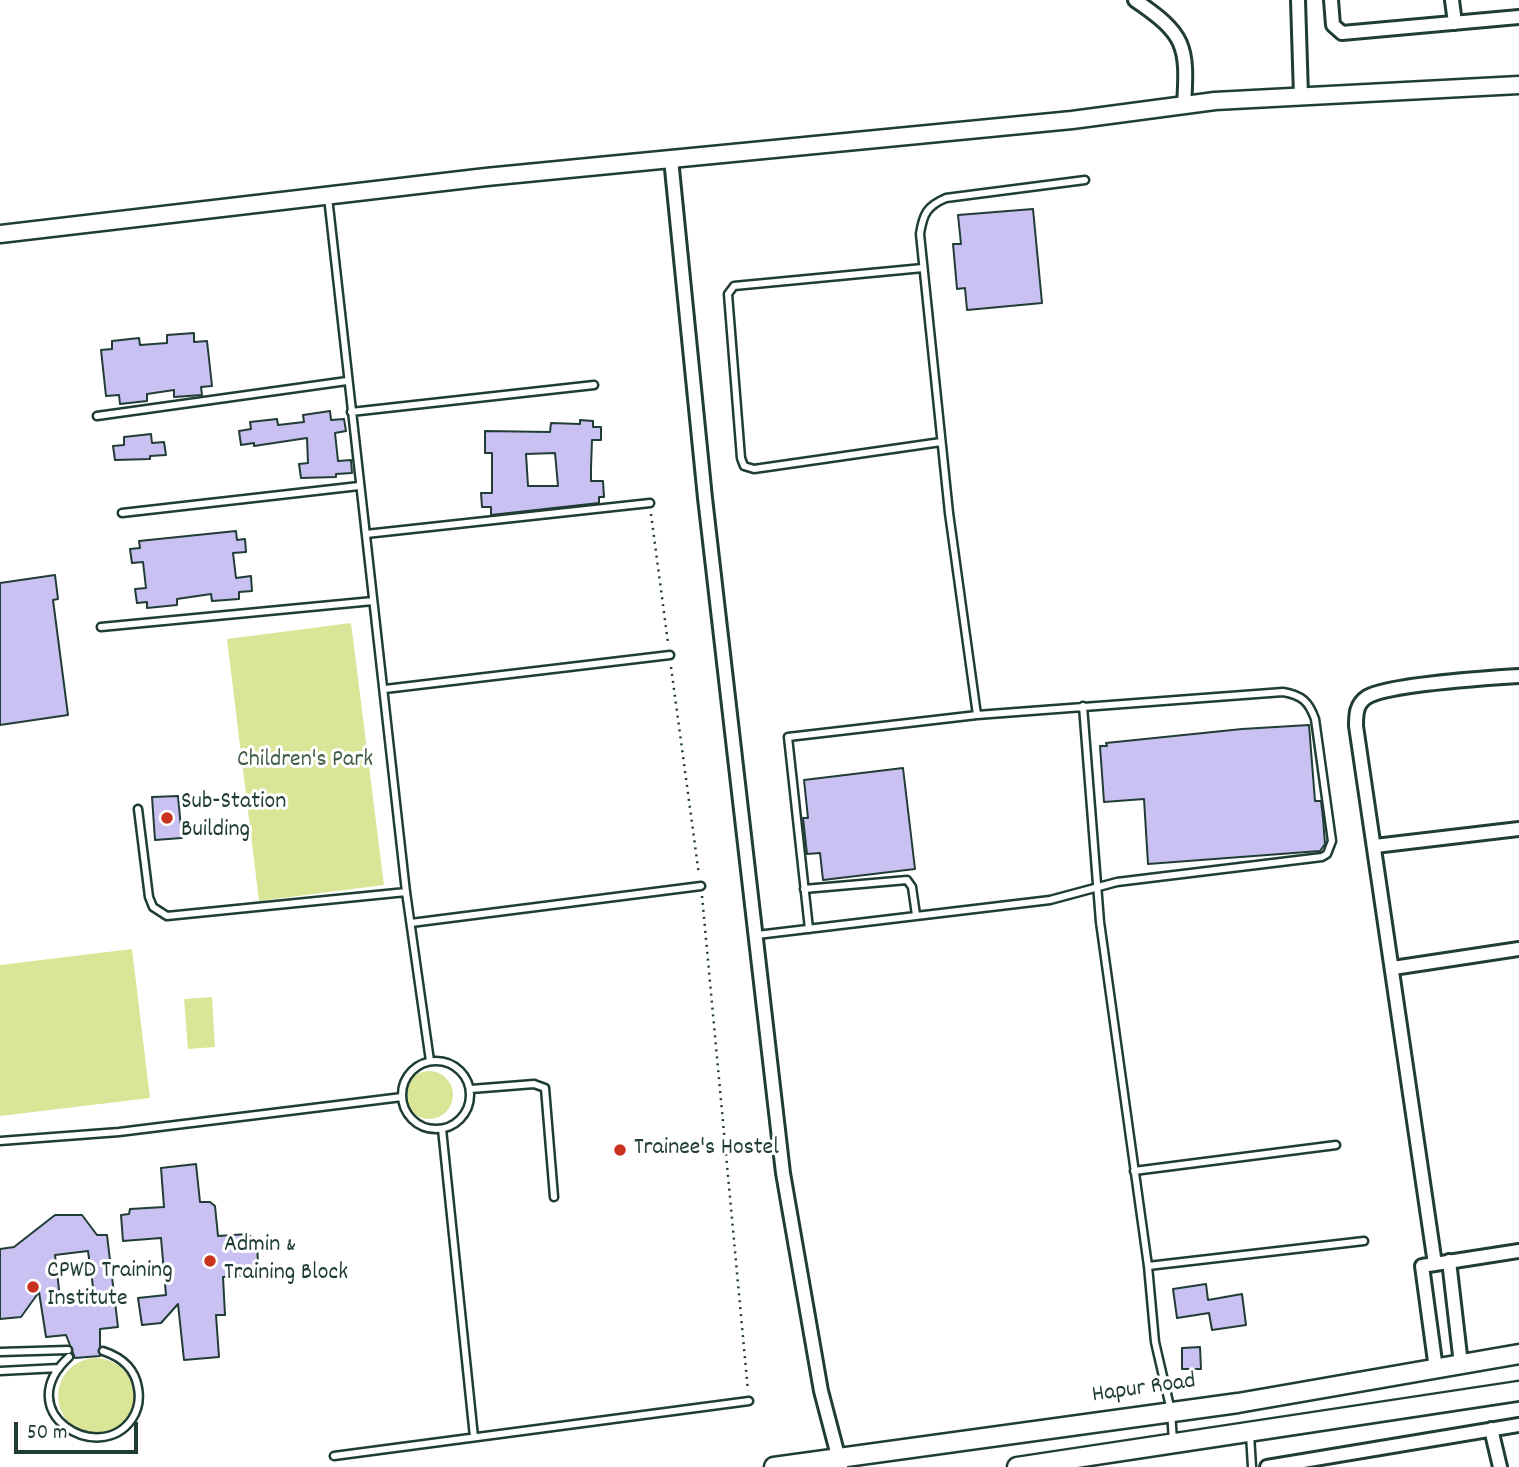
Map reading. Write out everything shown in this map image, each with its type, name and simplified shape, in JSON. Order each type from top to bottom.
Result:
[{"type":"main road","name":"Hapur Road","points":[[774,1467],[839,1463],[1238,1403],[1519,1354]]},
{"type":"main road","points":[[1017,1467],[1519,1391]]},
{"type":"street","points":[[1135,0],[1167,22],[1186,56],[1184,105]]},
{"type":"street","points":[[1298,0],[1301,96]]},
{"type":"street","points":[[1331,0],[1333,25],[1342,33],[1519,17]]},
{"type":"street","points":[[1452,0],[1455,23]]},
{"type":"street","points":[[0,234],[328,195],[1072,120],[1184,105],[1519,85]]},
{"type":"street","points":[[671,159],[705,498],[783,1172],[821,1391],[839,1463]]},
{"type":"street","points":[[1461,1364],[1393,968],[1356,726],[1357,711],[1368,696],[1398,688],[1519,676]]},
{"type":"street","points":[[1375,846],[1519,828]]},
{"type":"street","points":[[1393,968],[1519,949]]},
{"type":"street","points":[[1436,1369],[1422,1266],[1519,1251]]},
{"type":"street","points":[[1267,1467],[1519,1425]]},
{"type":"street","points":[[1491,1429],[1500,1467]]},
{"type":"lane","points":[[977,715],[941,442],[920,234],[922,216],[932,205],[946,198],[1085,180]]},
{"type":"lane","points":[[328,195],[406,892],[430,1060]]},
{"type":"lane","points":[[923,268],[734,286],[728,294],[740,458],[744,466],[754,469],[941,442]]},
{"type":"lane","points":[[97,416],[347,381]]},
{"type":"lane","points":[[351,412],[594,385]]},
{"type":"lane","points":[[122,513],[359,486]]},
{"type":"lane","points":[[366,534],[650,503]]},
{"type":"lane","points":[[101,627],[373,601]]},
{"type":"lane","points":[[385,689],[670,655]]},
{"type":"lane","points":[[757,934],[809,929],[1050,900],[1137,879],[1322,857],[1327,854],[1332,841],[1315,719],[1310,705],[1301,697],[1283,692],[977,715],[788,737],[809,929]]},
{"type":"lane","points":[[1083,706],[1098,887],[1148,1266],[1155,1342],[1171,1411],[1173,1443]]},
{"type":"lane","points":[[138,808],[149,897],[153,907],[167,916],[406,892]]},
{"type":"lane","points":[[804,889],[907,880],[916,915]]},
{"type":"lane","points":[[411,923],[701,886]]},
{"type":"lane","points":[[430,1060],[441,1060],[460,1070],[471,1088],[467,1110],[461,1119],[442,1129],[431,1129],[412,1119],[402,1097],[405,1079],[411,1071],[430,1060]]},
{"type":"lane","points":[[471,1088],[534,1084],[545,1088],[554,1197]]},
{"type":"lane","points":[[0,1142],[119,1132],[402,1097]]},
{"type":"lane","points":[[442,1129],[474,1437]]},
{"type":"lane","points":[[1134,1171],[1336,1145]]},
{"type":"lane","points":[[1148,1266],[1364,1241]]},
{"type":"lane","points":[[0,1352],[69,1354],[58,1368],[49,1393],[53,1415],[68,1433],[89,1441],[111,1437],[130,1424],[136,1414],[139,1391],[131,1370],[124,1361],[103,1352]]},
{"type":"lane","points":[[0,1371],[58,1368]]},
{"type":"lane","points":[[334,1456],[749,1401]]},
{"type":"lane","points":[[1250,1432],[1252,1467]]},
{"type":"path","points":[[650,503],[701,886],[749,1401]]},
{"type":"green space","name":"Children's Park","points":[[351,623],[384,885],[259,901],[227,639]]},
{"type":"green space","points":[[132,949],[150,1098],[0,1116],[0,965]]},
{"type":"green space","points":[[212,997],[215,1047],[188,1049],[184,999]]},
{"type":"green space","points":[[429,1071],[446,1078],[453,1095],[446,1112],[429,1119],[412,1112],[405,1095],[412,1078]]},
{"type":"green space","points":[[96,1358],[111,1361],[123,1369],[131,1381],[134,1396],[131,1411],[123,1423],[111,1431],[96,1434],[81,1431],[69,1423],[61,1411],[58,1396],[61,1381],[69,1369],[81,1361]]},
{"type":"building","points":[[1033,209],[1042,303],[967,310],[965,288],[957,289],[953,244],[961,244],[958,215]]},
{"type":"building","points":[[194,333],[194,342],[207,341],[212,386],[201,387],[202,395],[174,397],[174,390],[147,394],[147,401],[120,404],[119,395],[106,396],[101,350],[112,349],[112,341],[139,338],[140,345],[167,343],[167,335]]},
{"type":"building","points":[[330,411],[331,420],[344,419],[346,431],[335,433],[338,461],[351,460],[352,473],[336,474],[336,477],[301,478],[299,464],[308,463],[307,438],[254,446],[254,443],[241,445],[239,431],[251,429],[250,422],[277,419],[278,425],[304,422],[303,415]]},
{"type":"building","points":[[580,420],[593,421],[593,427],[601,427],[601,440],[592,440],[591,468],[591,481],[603,481],[604,497],[599,497],[599,503],[491,515],[491,507],[482,507],[481,493],[492,493],[492,453],[485,453],[485,431],[550,432],[551,423],[580,424]],"holes":[[[555,453],[558,486],[528,486],[526,454]]]},
{"type":"building","points":[[151,434],[152,443],[164,442],[166,455],[150,456],[150,459],[115,460],[113,446],[124,445],[124,437]]},
{"type":"building","points":[[236,531],[237,540],[245,539],[246,552],[233,553],[236,578],[251,576],[252,591],[239,592],[239,599],[212,601],[211,594],[177,599],[177,605],[147,608],[147,602],[137,603],[135,589],[146,588],[143,562],[132,563],[130,549],[140,548],[139,541]]},
{"type":"building","points":[[55,575],[58,599],[53,600],[68,715],[0,725],[0,583]]},
{"type":"building","points":[[1309,725],[1315,801],[1321,801],[1323,818],[1325,844],[1320,851],[1148,864],[1144,799],[1104,802],[1100,746],[1107,746],[1106,743]]},
{"type":"building","points":[[903,768],[915,869],[823,880],[820,853],[807,854],[803,818],[808,818],[804,780]]},
{"type":"building","name":"Sub-Station Building","points":[[178,796],[182,838],[155,840],[152,797]]},
{"type":"building","points":[[196,1164],[200,1202],[210,1202],[215,1206],[218,1236],[248,1234],[257,1243],[258,1264],[249,1275],[223,1277],[225,1315],[216,1315],[219,1357],[184,1360],[178,1304],[161,1323],[142,1325],[138,1298],[166,1295],[161,1238],[123,1241],[121,1215],[129,1214],[130,1209],[164,1207],[161,1168]]},
{"type":"building","points":[[55,1215],[82,1215],[97,1235],[107,1235],[118,1327],[100,1329],[100,1356],[75,1358],[66,1335],[46,1337],[39,1292],[21,1317],[0,1319],[0,1249],[14,1247]],"holes":[[[88,1251],[94,1294],[60,1298],[55,1255]]]},
{"type":"building","points":[[1206,1284],[1208,1300],[1242,1294],[1246,1325],[1212,1330],[1209,1313],[1177,1318],[1173,1289]]},
{"type":"building","points":[[1200,1347],[1201,1369],[1182,1369],[1182,1348]]},
{"type":"place","name":"Sub-Station Building","points":[[167,818]]},
{"type":"place","name":"Trainee's Hostel","points":[[620,1150]]},
{"type":"place","name":"Admin & Training Block","points":[[210,1261]]},
{"type":"place","name":"CPWD Training Institute","points":[[33,1287]]}]
